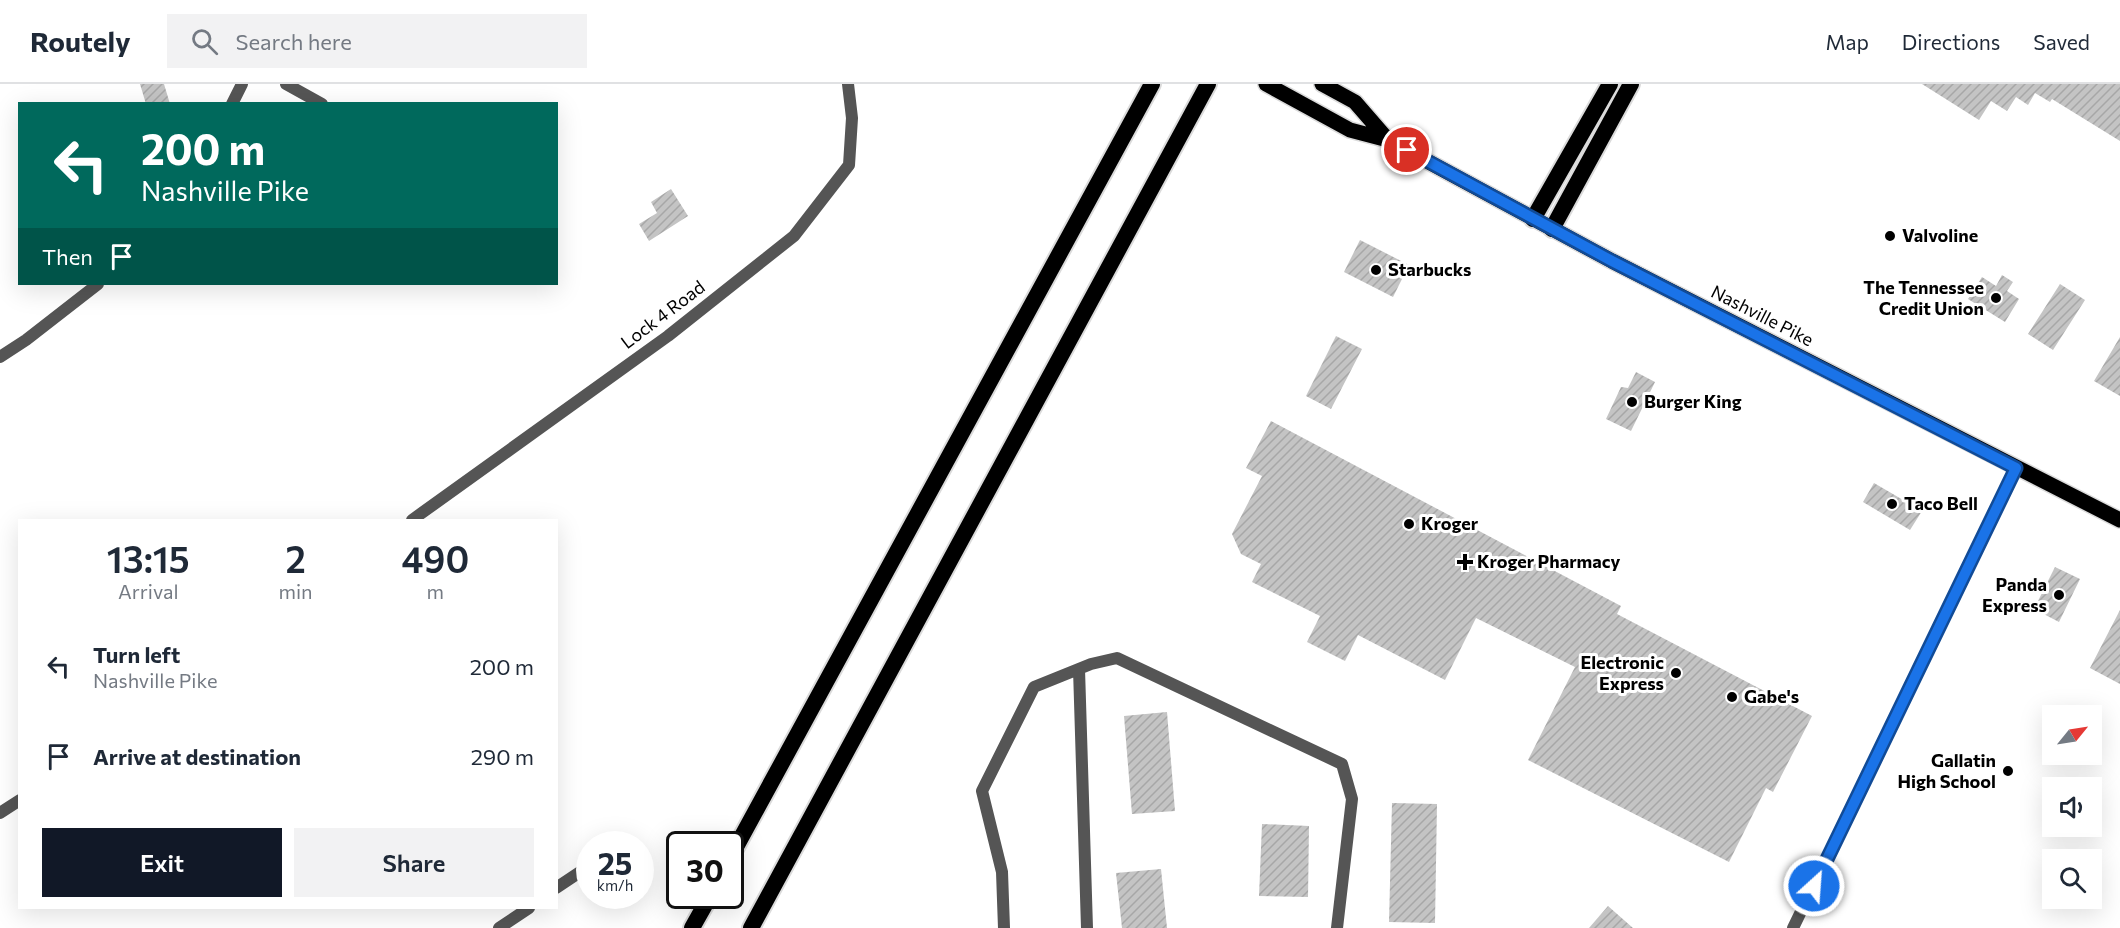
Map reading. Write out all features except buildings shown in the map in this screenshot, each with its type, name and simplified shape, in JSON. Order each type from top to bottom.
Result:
[{"type":"highway","points":[[744,832],[1152,84]]},
{"type":"highway","points":[[751,928],[1208,84]]},
{"type":"highway","points":[[1533,219],[1610,84]]},
{"type":"highway","points":[[1552,230],[1631,84]]},
{"type":"highway","points":[[692,928],[703,909]]},
{"type":"main road","name":"Nashville Pike","points":[[1266,84],[1350,130],[1388,140],[1552,230],[2120,520]]},
{"type":"main road","name":"Nashville Pike","points":[[1322,84],[1355,102],[1388,140]]},
{"type":"street","points":[[233,102],[242,84]]},
{"type":"street","points":[[286,84],[318,102]]},
{"type":"street","name":"Lock 4 Road","points":[[413,519],[668,336],[794,236],[849,165],[852,118],[848,84]]},
{"type":"street","points":[[0,357],[26,340],[97,285]]},
{"type":"street","points":[[1793,928],[2016,468]]},
{"type":"street","points":[[1004,928],[1002,872],[982,791],[1034,687],[1079,669],[1116,658],[1342,764],[1352,800],[1337,928]]},
{"type":"street","points":[[1079,669],[1087,928]]},
{"type":"street","points":[[0,813],[18,801]]},
{"type":"street","points":[[558,887],[576,875]]},
{"type":"street","points":[[499,928],[528,909]]},
{"type":"place","name":"Valvoline","points":[[1890,236]]},
{"type":"place","name":"Starbucks","points":[[1376,270]]},
{"type":"place","name":"The Tennessee Credit Union","points":[[1996,298]]},
{"type":"place","name":"Burger King","points":[[1632,402]]},
{"type":"place","name":"Taco Bell","points":[[1892,504]]},
{"type":"place","name":"Kroger","points":[[1409,524]]},
{"type":"place","name":"Kroger Pharmacy","points":[[1465,562]]},
{"type":"place","name":"Panda Express","points":[[2059,595]]},
{"type":"place","name":"Electronic Express","points":[[1676,673]]},
{"type":"place","name":"Gabe's","points":[[1732,697]]},
{"type":"place","name":"Gallatin High School","points":[[2008,771]]},
{"type":"route","points":[[1407,150],[1544,226],[2016,468],[1814,886]]}]
